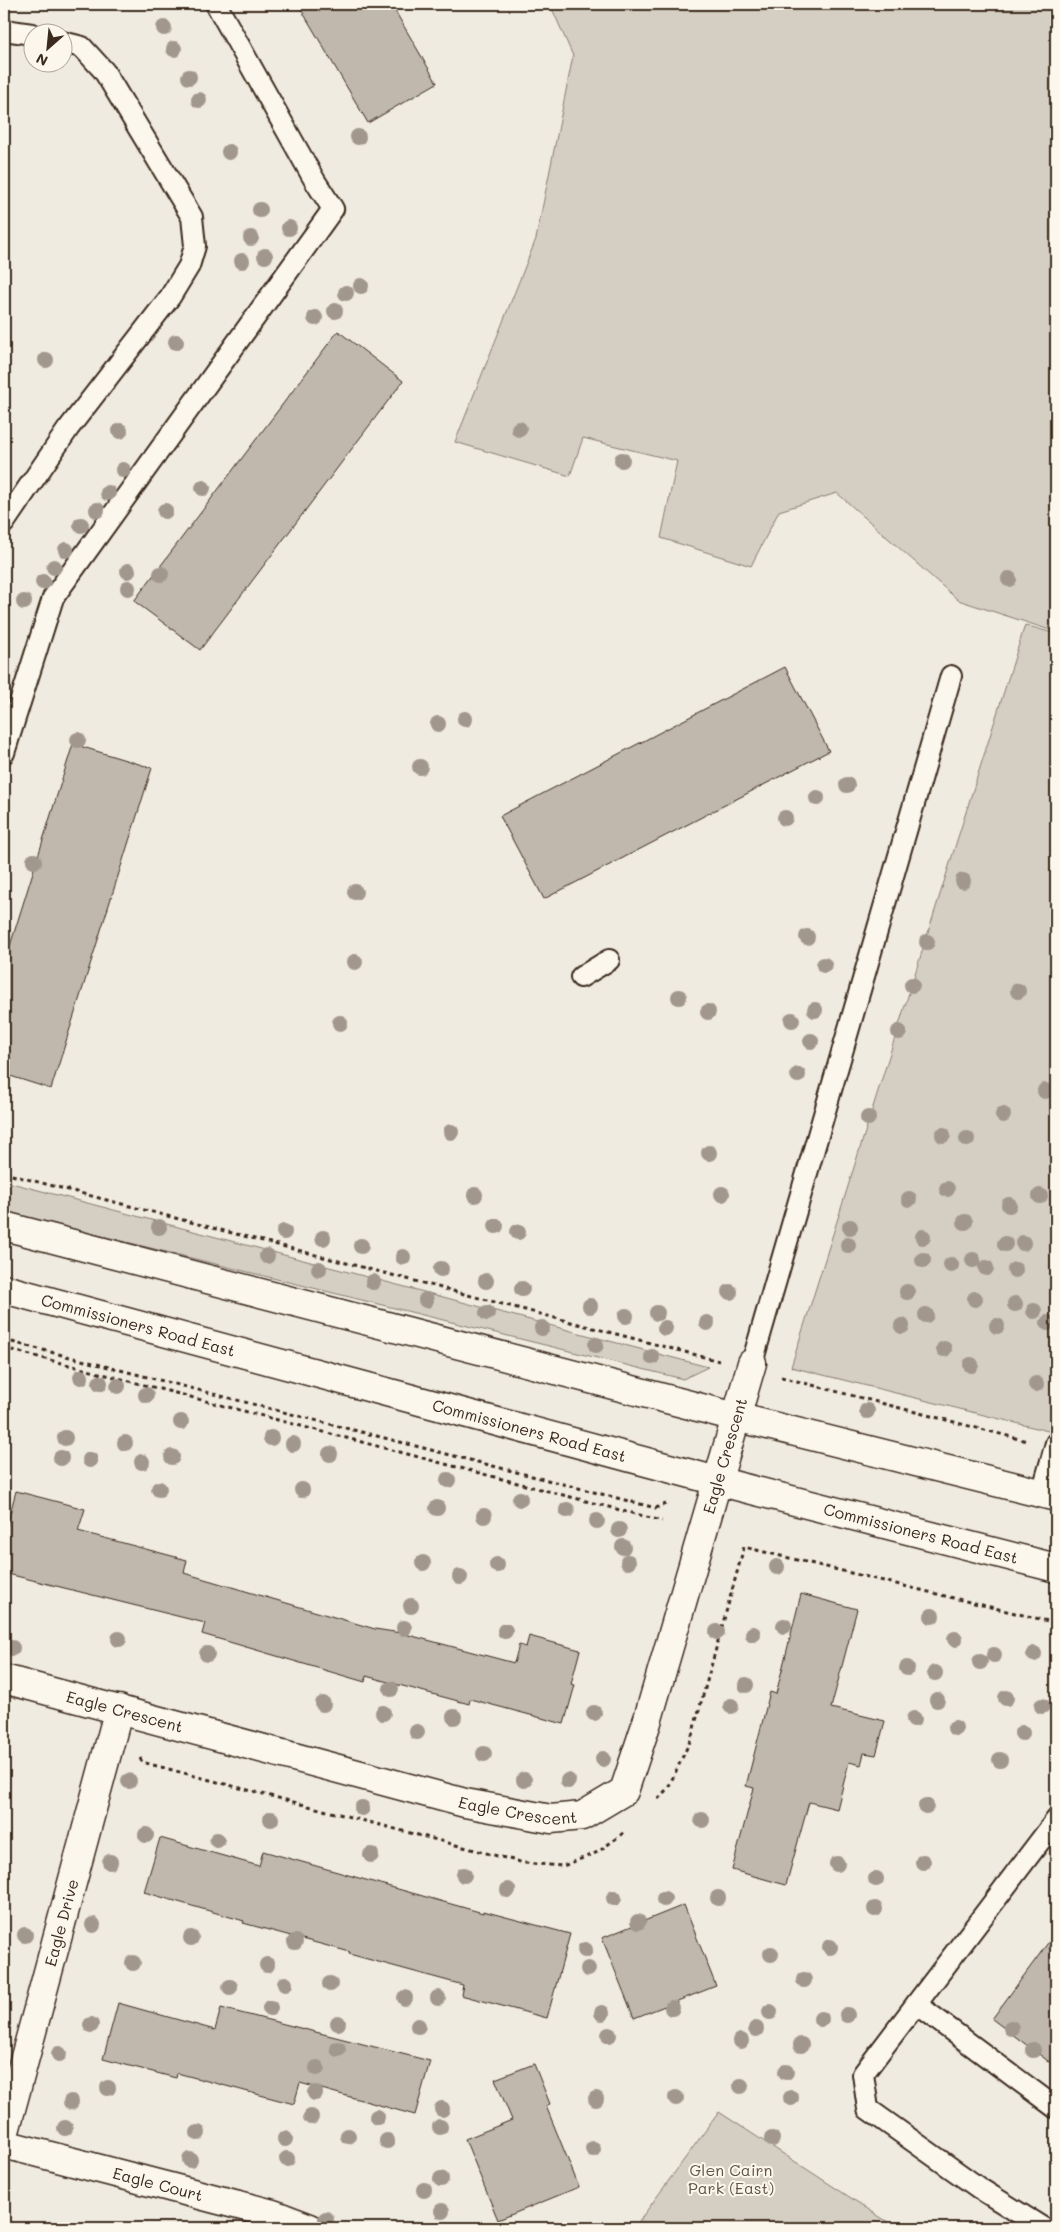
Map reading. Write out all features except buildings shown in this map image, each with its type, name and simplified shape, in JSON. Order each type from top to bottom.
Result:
[{"type":"main road","points":[[4,1226],[736,1417],[1049,1495]]},
{"type":"main road","name":"Commissioners Road East","points":[[4,1289],[717,1481],[1056,1568]]},
{"type":"main road","name":"Eagle Crescent","points":[[4,1678],[464,1803],[551,1819],[582,1816],[624,1791],[647,1722],[751,1366]]},
{"type":"main road","name":"Eagle Drive","points":[[4,2135],[118,1709]]},
{"type":"main road","name":"Eagle Court","points":[[4,2144],[273,2214],[310,2228]]},
{"type":"lane","points":[[4,753],[53,598],[333,208],[315,182],[216,4]]},
{"type":"lane","points":[[4,30],[22,33]]},
{"type":"lane","points":[[4,523],[68,429],[170,297],[189,266],[195,246],[192,217],[104,70],[82,47],[72,44]]},
{"type":"lane","points":[[751,1366],[951,676]]},
{"type":"lane","points":[[581,977],[609,960]]},
{"type":"lane","points":[[1049,1495],[1055,1445]]},
{"type":"lane","points":[[1043,2228],[979,2188],[868,2110],[863,2074],[1056,1820]]},
{"type":"lane","points":[[916,2004],[1056,2108]]},
{"type":"path","points":[[4,1172],[1055,1445]]},
{"type":"path","points":[[4,1340],[656,1508],[717,1481]]},
{"type":"path","points":[[4,1348],[662,1521]]},
{"type":"path","points":[[657,1801],[668,1788],[690,1739],[744,1547],[1056,1623]]},
{"type":"path","points":[[118,1709],[142,1762],[524,1863],[563,1866],[598,1852],[634,1826]]},
{"type":"green space","points":[[550,4],[1056,4],[1056,632],[958,600],[837,493],[779,511],[751,566],[661,538],[677,461],[583,438],[570,476],[455,442],[536,239],[573,56]]},
{"type":"green space","points":[[1025,625],[1056,634],[1056,1433],[791,1367]]},
{"type":"green space","points":[[4,1181],[708,1367],[683,1379],[4,1212]]},
{"type":"green space","name":"Glen Cairn Park (East)","points":[[719,2112],[897,2228],[634,2228]]}]
